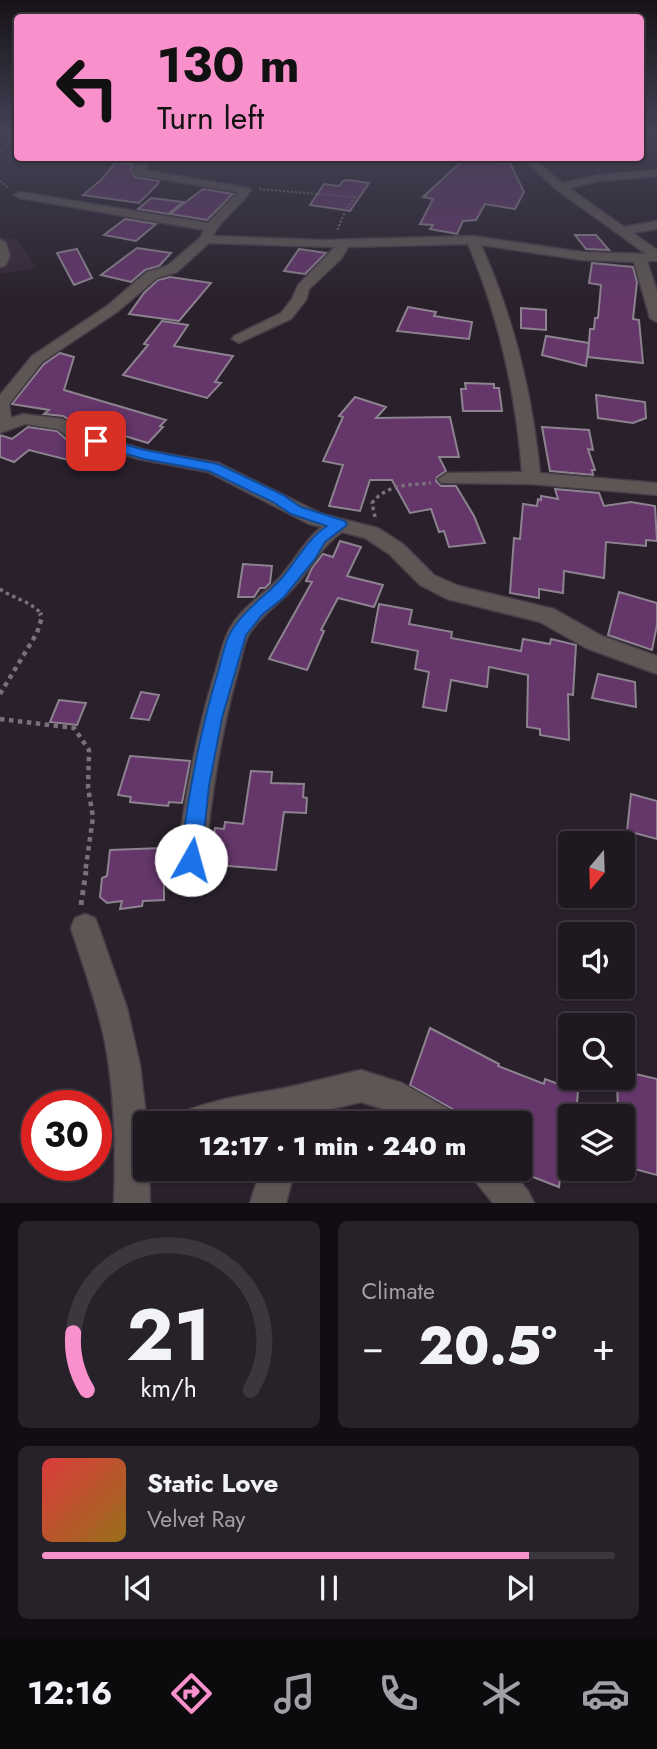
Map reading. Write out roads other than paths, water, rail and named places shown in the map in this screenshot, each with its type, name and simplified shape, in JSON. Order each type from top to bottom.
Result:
[{"type":"street","points":[[245,190],[240,201],[172,269],[152,275],[112,309],[37,359],[1,404],[2,427],[23,419],[63,425],[75,434],[96,441],[144,454],[213,467],[278,498],[296,510],[370,533],[396,549],[427,580],[454,593],[546,615],[594,642],[657,665]]},
{"type":"street","points":[[564,190],[657,257]]},
{"type":"street","points":[[20,195],[208,233],[339,243],[473,240],[582,256],[639,259],[657,257]]},
{"type":"street","points":[[622,231],[657,225]]},
{"type":"street","points":[[473,240],[486,269],[519,379],[529,438],[531,478]]},
{"type":"street","points":[[0,243],[4,256],[0,263]]},
{"type":"street","points":[[239,339],[286,316],[299,300],[303,288],[336,256],[339,243]]},
{"type":"street","points":[[639,259],[650,282],[651,299],[657,318]]},
{"type":"street","points":[[447,479],[531,478],[657,489]]},
{"type":"street","points":[[191,860],[199,786],[213,718],[238,633],[256,610],[278,593],[310,555],[319,538],[340,525]]},
{"type":"street","points":[[85,928],[116,1023],[133,1112]]},
{"type":"street","points":[[296,1111],[361,1086],[390,1095],[418,1111]]},
{"type":"street","points":[[240,1111],[268,1111]]},
{"type":"street","points":[[132,1203],[135,1181]]},
{"type":"street","points":[[268,1203],[274,1181]]},
{"type":"street","points":[[497,1181],[516,1203]]}]
